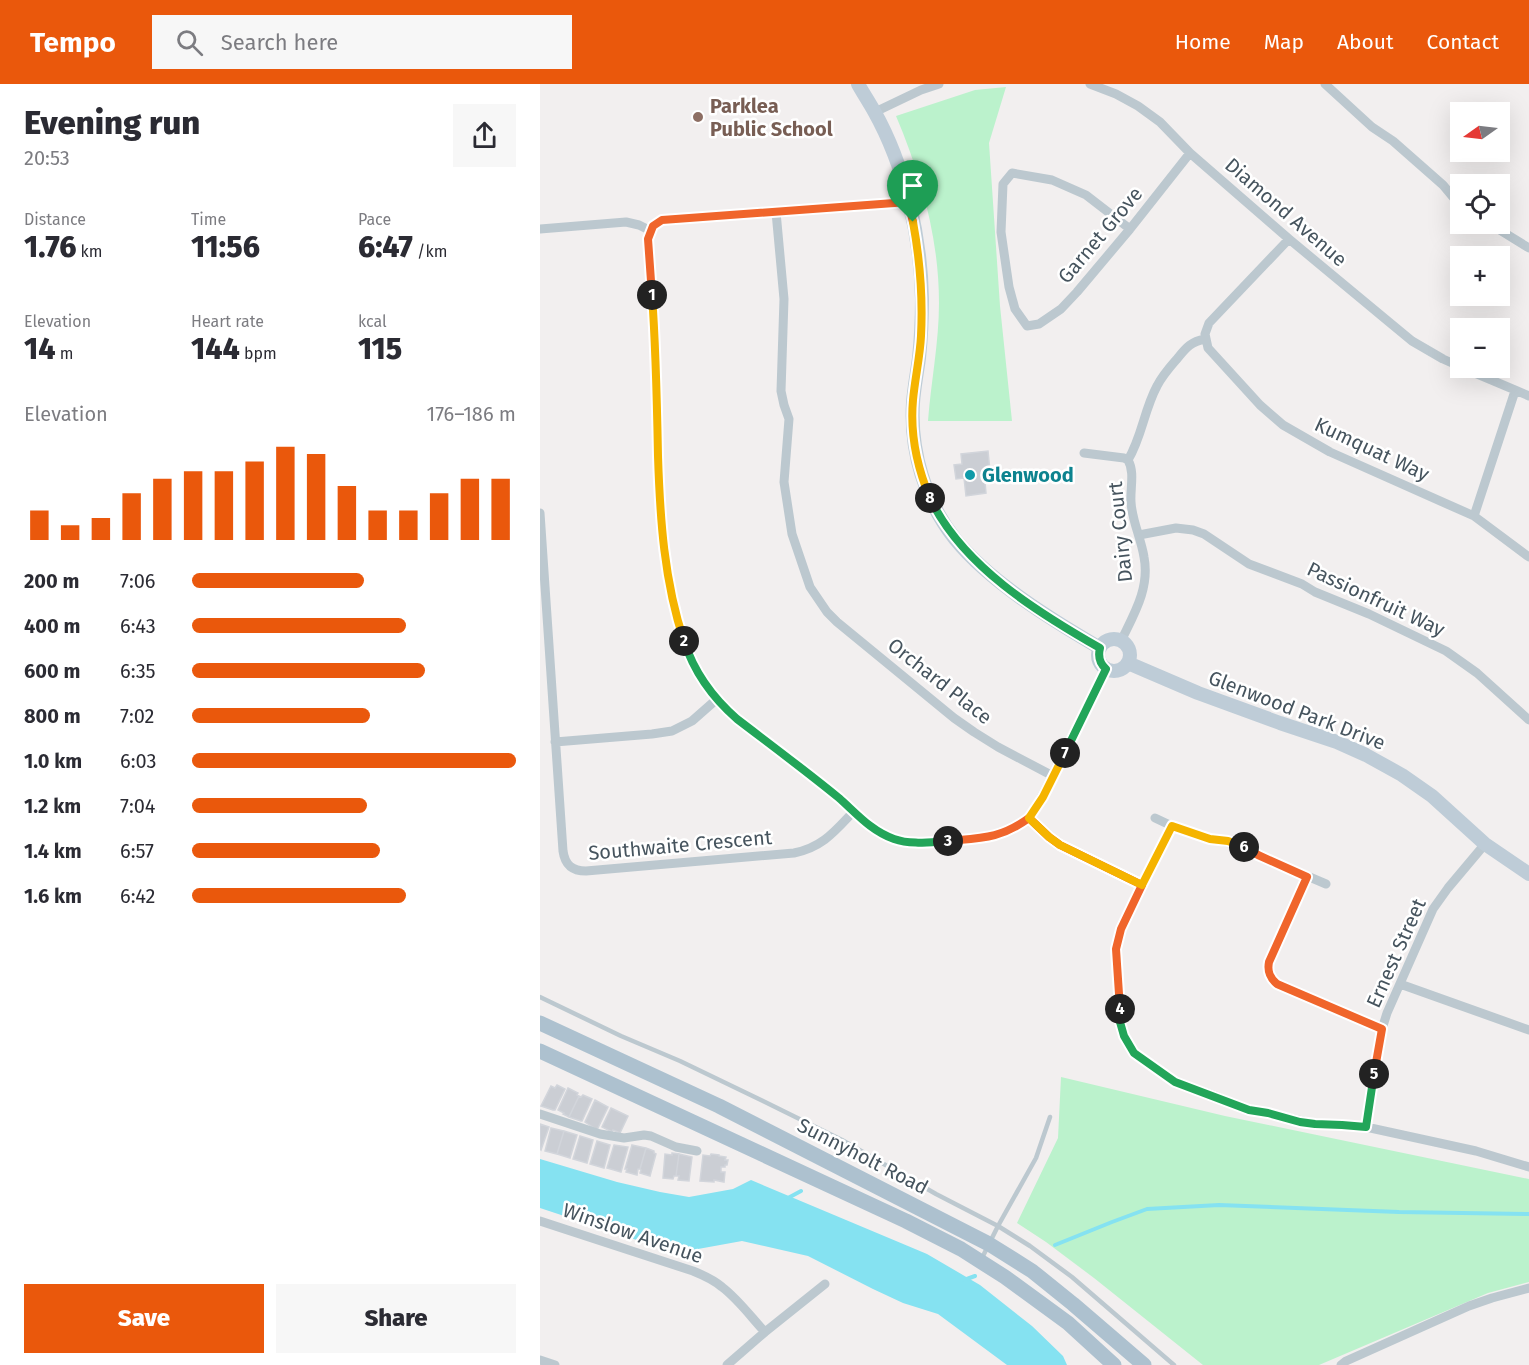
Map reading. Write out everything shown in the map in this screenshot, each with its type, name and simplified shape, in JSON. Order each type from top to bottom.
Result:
[{"type":"main road","name":"Sunnyholt Road","points":[[540,1023],[719,1106],[989,1244],[1040,1278],[1144,1365]]},
{"type":"main road","name":"Sunnyholt Road","points":[[540,1051],[952,1244],[1005,1277],[1068,1323],[1114,1365]]},
{"type":"street","points":[[858,84],[875,112],[893,154],[908,202],[916,242],[922,299],[921,339],[913,403],[913,430],[917,458],[935,508],[955,538],[975,561],[1039,610],[1100,648]]},
{"type":"street","points":[[875,112],[939,84]]},
{"type":"street","name":"Diamond Avenue","points":[[1090,84],[1116,93],[1160,122],[1190,153],[1289,239],[1412,340],[1450,362]]},
{"type":"street","points":[[1324,84],[1374,129],[1393,141],[1450,193]]},
{"type":"street","name":"Garnet Grove","points":[[1130,229],[1086,195],[1052,180],[1012,173],[1003,184],[1001,232],[1009,287],[1015,309],[1027,326],[1039,324],[1061,309],[1130,229],[1190,153]]},
{"type":"street","points":[[908,202],[665,220],[656,224],[651,231],[648,242],[654,316],[660,497],[665,560],[676,616],[687,650],[698,672],[717,699],[737,719],[879,832],[896,840],[912,843],[998,835],[1029,818],[1053,776],[1106,669]]},
{"type":"street","name":"Orchard Place","points":[[776,212],[784,307],[781,391],[789,419],[784,482],[792,534],[808,583],[827,612],[837,622],[954,718],[992,744],[1053,776]]},
{"type":"street","points":[[540,229],[626,222],[651,231]]},
{"type":"street","points":[[1506,234],[1529,248]]},
{"type":"street","points":[[1128,460],[1137,444],[1156,387],[1165,372],[1186,347],[1205,339],[1209,323],[1289,239]]},
{"type":"street","name":"Kumquat Way","points":[[1205,339],[1208,348],[1260,405],[1283,424],[1330,452],[1474,516],[1529,557]]},
{"type":"street","name":"Diamond Avenue","points":[[1486,378],[1529,396]]},
{"type":"street","points":[[1474,516],[1515,391]]},
{"type":"street","name":"Dairy Court","points":[[1084,453],[1119,457],[1128,460],[1132,467],[1130,490],[1132,509],[1144,557],[1145,581],[1138,605],[1121,642]]},
{"type":"street","name":"Southwaite Crescent","points":[[540,513],[563,855],[569,866],[580,871],[794,853],[827,839],[854,811]]},
{"type":"street","name":"Passionfruit Way","points":[[1138,535],[1167,528],[1193,530],[1204,534],[1243,561],[1302,584],[1446,651],[1477,673],[1529,720]]},
{"type":"street","points":[[1108,641],[1121,642],[1129,650],[1128,663],[1119,670],[1106,669],[1100,663],[1100,648],[1108,641]]},
{"type":"street","name":"Glenwood Park Drive","points":[[1128,663],[1198,693],[1337,742],[1366,755],[1402,775],[1431,796],[1485,844],[1529,874]]},
{"type":"street","points":[[555,742],[652,734],[672,730],[692,721],[717,699]]},
{"type":"street","points":[[1029,818],[1060,845],[1142,885]]},
{"type":"street","points":[[1155,818],[1210,839],[1236,843],[1326,884]]},
{"type":"street","points":[[1172,826],[1121,929],[1116,949],[1120,1022],[1124,1036],[1134,1053],[1175,1082],[1240,1107],[1300,1122],[1366,1127],[1476,1151],[1529,1167]]},
{"type":"street","name":"Ernest Street","points":[[1366,1127],[1382,1029],[1400,984],[1433,909],[1485,844]]},
{"type":"street","points":[[1307,877],[1269,962],[1270,975],[1277,984],[1382,1029]]},
{"type":"street","points":[[1400,984],[1529,1030]]},
{"type":"street","points":[[540,1114],[600,1134],[624,1138],[651,1136],[676,1147],[697,1151]]},
{"type":"street","name":"Winslow Avenue","points":[[540,1221],[693,1270],[708,1277],[733,1297],[765,1332]]},
{"type":"street","points":[[727,1365],[825,1284]]},
{"type":"street","points":[[1341,1365],[1469,1306],[1529,1288]]},
{"type":"street","points":[[540,1360],[555,1365]]},
{"type":"lane","points":[[540,997],[802,1120],[998,1226],[1072,1277],[1174,1365]]},
{"type":"lane","points":[[980,1261],[1036,1158],[1050,1117]]},
{"type":"green space","points":[[1006,87],[989,143],[1000,306],[1012,421],[928,421],[939,318],[936,255],[921,184],[896,116],[975,90]]},
{"type":"green space","points":[[1061,1077],[1225,1116],[1529,1179],[1529,1282],[1488,1293],[1319,1365],[1203,1365],[1094,1278],[1017,1223],[1058,1138]]},
{"type":"water","points":[[540,1159],[617,1182],[689,1197],[733,1189],[751,1180],[927,1254],[980,1285],[1032,1326],[1063,1356],[1067,1365],[1007,1365],[938,1314],[903,1303],[808,1256],[742,1241],[676,1253],[540,1208]]},
{"type":"building","name":"Glenwood","points":[[988,451],[990,471],[984,472],[986,493],[966,496],[964,478],[956,479],[954,465],[962,464],[961,454]]},
{"type":"building","points":[[557,1085],[565,1089],[555,1110],[541,1106],[551,1086],[555,1088]]},
{"type":"building","points":[[568,1088],[578,1093],[579,1096],[569,1117],[558,1110]]},
{"type":"building","points":[[583,1095],[592,1099],[582,1121],[569,1117],[579,1096]]},
{"type":"building","points":[[595,1100],[608,1107],[597,1130],[585,1122]]},
{"type":"building","points":[[611,1108],[628,1116],[620,1133],[602,1127]]},
{"type":"building","points":[[540,1124],[549,1127],[541,1150],[540,1149]]},
{"type":"building","points":[[551,1128],[564,1131],[557,1154],[545,1151]]},
{"type":"building","points":[[564,1131],[577,1135],[570,1158],[557,1154]]},
{"type":"building","points":[[580,1136],[593,1140],[587,1163],[573,1159]]},
{"type":"building","points":[[597,1141],[610,1145],[604,1168],[590,1164]]},
{"type":"building","points":[[614,1145],[628,1147],[621,1172],[607,1168]]},
{"type":"building","points":[[632,1145],[646,1148],[637,1175],[626,1172],[627,1169],[625,1169]]},
{"type":"building","points":[[646,1148],[656,1154],[650,1176],[640,1173]]},
{"type":"building","points":[[672,1153],[679,1154],[676,1176],[673,1179],[663,1178],[665,1154],[672,1155]]},
{"type":"building","points":[[679,1154],[692,1157],[689,1181],[678,1180],[679,1176],[676,1176]]},
{"type":"building","points":[[711,1154],[726,1157],[725,1160],[728,1160],[725,1167],[721,1167],[721,1172],[725,1172],[724,1182],[700,1181],[703,1155],[710,1156]]},
{"type":"waterway","points":[[788,1198],[801,1191]]},
{"type":"waterway","points":[[1055,1245],[1147,1209],[1219,1205],[1529,1214]]},
{"type":"waterway","points":[[964,1280],[975,1276]]},
{"type":"place","name":"Parklea Public School","points":[[698,117]]},
{"type":"place","name":"Glenwood","points":[[970,475]]},
{"type":"route","points":[[913,222],[908,202],[665,220],[653,226],[648,242],[654,316],[664,551],[679,625],[692,661],[703,680],[728,711],[837,797],[872,828],[887,837],[912,843],[989,837],[1004,833],[1029,818],[1060,845],[1142,885],[1121,929],[1116,949],[1120,1022],[1126,1041],[1134,1053],[1175,1082],[1240,1107],[1300,1122],[1366,1127],[1382,1029],[1277,984],[1271,979],[1268,970],[1270,960],[1307,877],[1236,843],[1210,839],[1172,826],[1142,885],[1101,865],[1060,845],[1054,842],[1029,818],[1043,797],[1106,669],[1100,663],[1100,648],[1039,610],[975,561],[947,528],[935,508],[923,480],[914,444],[912,416],[921,339],[922,299],[913,222]]}]
